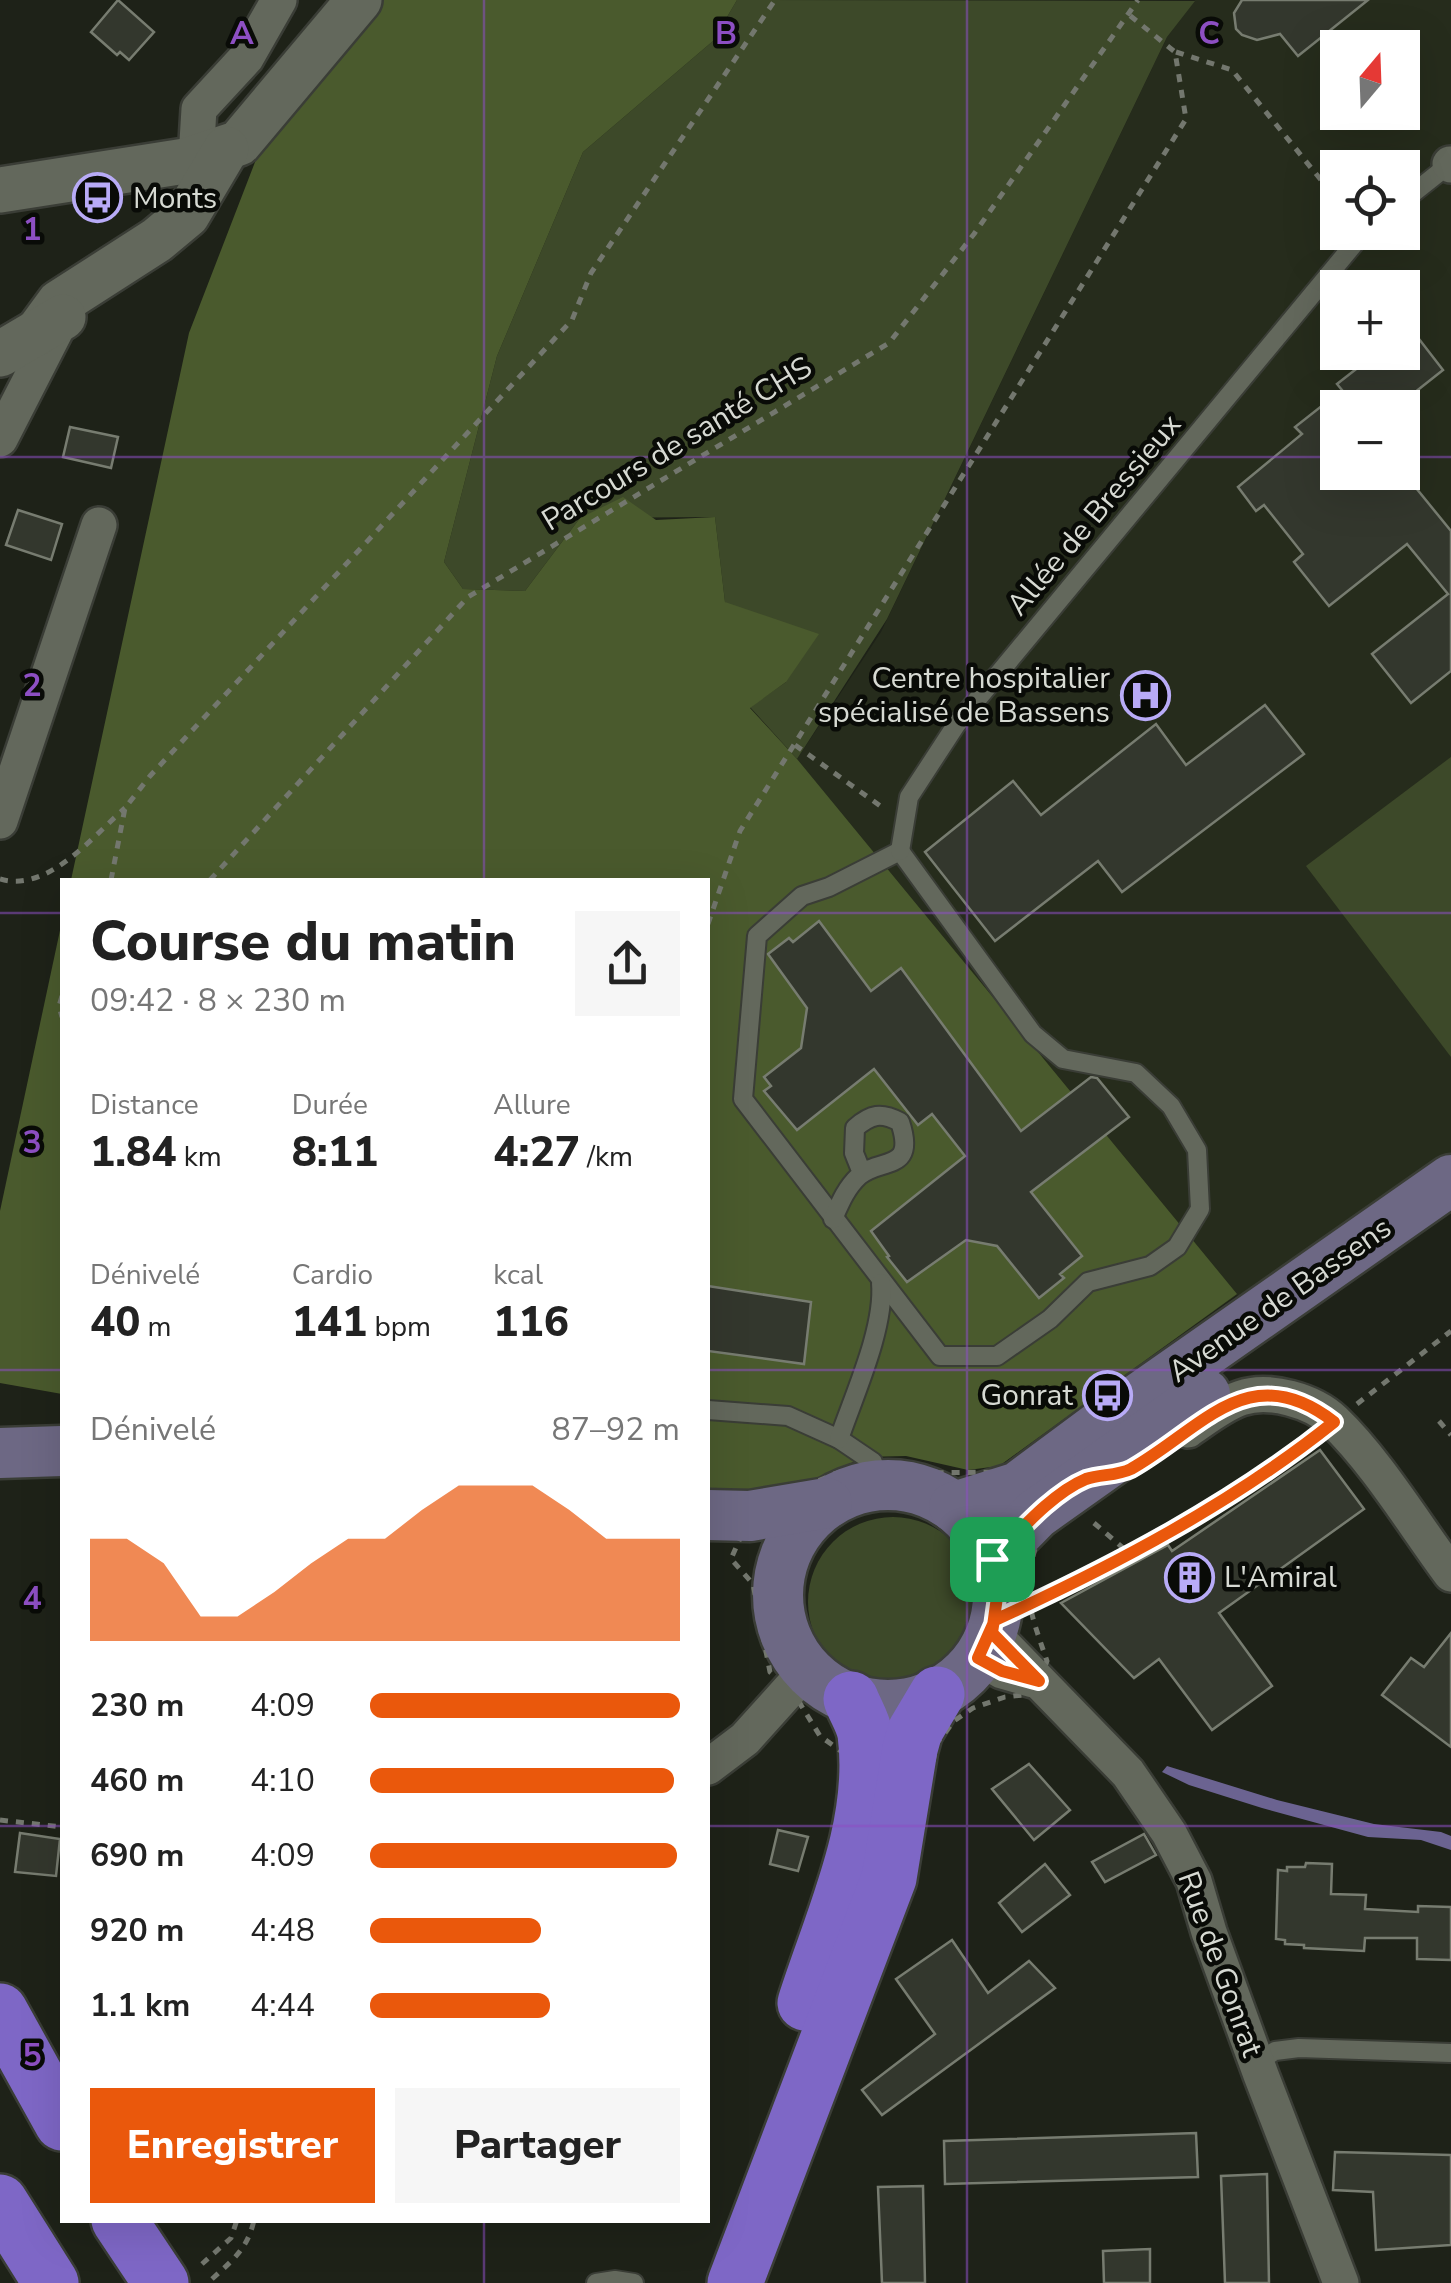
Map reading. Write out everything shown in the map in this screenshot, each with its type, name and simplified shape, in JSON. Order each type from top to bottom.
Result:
[{"type":"highway","points":[[703,2283],[784,2070],[859,1836],[866,1770],[864,1731],[829,1684]]},
{"type":"highway","points":[[735,2283],[889,1878],[910,1749],[915,1731],[936,1694]]},
{"type":"highway","points":[[0,2011],[60,2119]]},
{"type":"highway","points":[[0,2202],[50,2283]]},
{"type":"highway","points":[[118,2223],[148,2283]]},
{"type":"highway","points":[[121,2223],[192,2275]]},
{"type":"main road","name":"Avenue de Bassens","points":[[954,1507],[1018,1487],[1451,1180]]},
{"type":"main road","name":"Avenue de Bassens","points":[[992,1559],[1036,1514],[1451,1222]]},
{"type":"main road","points":[[0,1421],[60,1423]]},
{"type":"main road","points":[[0,1454],[60,1451]]},
{"type":"main road","points":[[710,1515],[750,1516],[826,1503],[877,1485],[904,1486],[930,1493],[954,1507],[977,1530],[992,1559],[998,1590],[988,1637],[960,1678],[936,1694],[910,1703],[880,1704],[829,1684],[791,1648],[781,1623],[780,1569],[790,1543],[826,1503]]},
{"type":"main road","points":[[710,1535],[780,1569]]},
{"type":"street","points":[[197,168],[199,109],[246,58],[279,0]]},
{"type":"street","points":[[0,439],[34,345],[58,303],[157,240],[169,190],[239,142],[259,122],[359,0]]},
{"type":"street","points":[[0,190],[197,168]]},
{"type":"street","points":[[0,821],[99,525]]},
{"type":"street","points":[[1085,1480],[1127,1471],[1241,1398],[1265,1394],[1284,1397],[1312,1406],[1334,1422],[1451,1574]]},
{"type":"street","name":"Rue de Gonrat","points":[[988,1637],[1002,1671],[1039,1681],[1128,1772],[1169,1833],[1194,1881],[1256,2063],[1341,2283]]},
{"type":"street","points":[[710,1765],[829,1684]]},
{"type":"lane","points":[[1420,188],[1451,164]]},
{"type":"lane","name":"Allée de Bressieux","points":[[900,851],[909,797],[956,725],[1349,250]]},
{"type":"lane","points":[[900,851],[1033,1034],[1062,1059],[1136,1072],[1171,1106],[1197,1150],[1200,1209],[1176,1247],[1164,1257],[1150,1266],[1088,1282],[1050,1319],[997,1356],[940,1356],[832,1219],[743,1099],[757,936],[802,896],[829,887],[900,851]]},
{"type":"lane","points":[[832,1219],[844,1194],[862,1173]]},
{"type":"lane","points":[[840,1439],[866,1362],[882,1300],[881,1283]]},
{"type":"lane","points":[[710,1410],[788,1416],[840,1439],[873,1462],[877,1485]]},
{"type":"lane","points":[[1256,2063],[1275,2051],[1299,2048],[1451,2052]]},
{"type":"lane","points":[[596,2283],[634,2283]]},
{"type":"path","points":[[0,879],[13,883],[38,879],[65,861],[125,808],[163,762],[572,320],[591,273],[609,244],[775,0]]},
{"type":"path","name":"Parcours de santé CHS","points":[[212,878],[468,596],[889,342],[974,234],[1138,0]]},
{"type":"path","points":[[1128,14],[1176,52],[1232,70],[1320,178]]},
{"type":"path","points":[[710,918],[740,830],[1186,120],[1176,52]]},
{"type":"path","points":[[795,745],[904,824]]},
{"type":"path","points":[[111,878],[125,808]]},
{"type":"path","points":[[988,1637],[1058,1592],[1172,1530],[1296,1451],[1451,1331]]},
{"type":"path","points":[[1439,1421],[1451,1435]]},
{"type":"path","points":[[0,1820],[60,1827]]},
{"type":"path","points":[[192,2275],[231,2238],[237,2223]]},
{"type":"path","points":[[192,2275],[241,2254],[253,2223]]},
{"type":"shaded area","name":"Centre hospitalier spécialisé de Bassens","points":[[1195,0],[1451,0],[1451,1176],[1254,1313],[1237,1295],[999,1466],[710,1428],[797,759],[881,632],[1167,37]]},
{"type":"shaded area","points":[[1167,1766],[1277,1800],[1374,1824],[1441,1832],[1451,1836],[1451,1850],[1421,1840],[1368,1837],[1262,1808],[1189,1785],[1162,1772]]},
{"type":"green space","points":[[383,0],[737,0],[713,41],[583,152],[497,356],[444,562],[463,589],[525,591],[580,518],[623,497],[656,520],[715,517],[725,602],[819,634],[786,682],[750,708],[797,759],[1237,1294],[999,1466],[968,1470],[906,1456],[864,1457],[770,1501],[710,1492],[710,878],[71,878],[189,333],[257,157],[313,72]]},
{"type":"green space","points":[[737,0],[1195,1],[1167,37],[887,619],[797,759],[750,707],[786,682],[725,602],[715,517],[580,518],[525,591],[463,589],[444,562],[497,356],[583,152],[713,41]]},
{"type":"green space","points":[[1451,757],[1451,1057],[1306,866]]},
{"type":"green space","points":[[60,930],[60,1394],[0,1383],[0,1211]]},
{"type":"green space","points":[[893,1517],[926,1523],[953,1542],[972,1569],[978,1602],[972,1635],[953,1662],[926,1681],[893,1687],[860,1681],[833,1662],[814,1635],[808,1602],[814,1569],[833,1542],[860,1523]]},
{"type":"building","points":[[118,0],[154,32],[129,60],[120,52],[117,55],[91,32]]},
{"type":"building","points":[[1242,0],[1368,0],[1330,30],[1320,30],[1320,38],[1298,56],[1280,34],[1257,40],[1242,35],[1236,29],[1234,13]]},
{"type":"building","points":[[1420,340],[1443,370],[1418,390],[1342,390],[1337,384],[1355,370],[1420,370]]},
{"type":"building","points":[[1320,407],[1320,490],[1418,490],[1451,531],[1451,671],[1411,703],[1372,654],[1448,594],[1407,544],[1329,606],[1294,562],[1303,554],[1264,505],[1256,511],[1238,487],[1302,434],[1295,427]]},
{"type":"building","points":[[70,427],[118,437],[111,468],[63,457]]},
{"type":"building","points":[[18,510],[62,524],[51,560],[6,545]]},
{"type":"building","points":[[1265,705],[1304,754],[1122,892],[1098,861],[995,941],[925,852],[1013,781],[1041,815],[1156,724],[1186,765]]},
{"type":"building","points":[[819,921],[871,991],[901,968],[1021,1131],[1091,1077],[1097,1078],[1129,1117],[1031,1192],[1082,1256],[1060,1274],[1064,1278],[1039,1298],[997,1246],[966,1240],[907,1282],[887,1257],[871,1231],[965,1156],[932,1114],[918,1125],[874,1069],[797,1130],[764,1091],[771,1086],[764,1077],[801,1048],[807,1008],[768,954],[789,938],[793,942]]},
{"type":"building","points":[[710,1286],[811,1302],[804,1364],[710,1351]]},
{"type":"building","name":"L'Amiral","points":[[1320,1450],[1364,1509],[1219,1613],[1272,1686],[1212,1730],[1159,1659],[1134,1678],[1061,1603],[1168,1545],[1172,1551]]},
{"type":"building","points":[[1451,1633],[1451,1747],[1382,1695],[1411,1658],[1424,1667]]},
{"type":"building","points":[[1029,1764],[1070,1810],[1034,1840],[992,1789]]},
{"type":"building","points":[[778,1830],[808,1837],[798,1871],[770,1864]]},
{"type":"building","points":[[20,1833],[60,1839],[56,1876],[15,1872]]},
{"type":"building","points":[[1144,1834],[1156,1855],[1105,1882],[1092,1862]]},
{"type":"building","points":[[1306,1863],[1332,1864],[1331,1894],[1366,1895],[1365,1909],[1418,1912],[1418,1906],[1451,1907],[1451,1960],[1417,1959],[1417,1938],[1365,1938],[1364,1951],[1304,1948],[1276,1939],[1278,1870],[1305,1867]]},
{"type":"building","points":[[1045,1864],[1070,1895],[1022,1932],[999,1903]]},
{"type":"building","points":[[952,1940],[988,1993],[1029,1961],[1055,1988],[882,2115],[862,2090],[935,2034],[896,1979]]},
{"type":"building","points":[[1196,2133],[1198,2177],[945,2184],[944,2141]]},
{"type":"building","points":[[1335,2152],[1451,2155],[1451,2245],[1376,2250],[1373,2192],[1333,2190]]},
{"type":"building","points":[[1267,2174],[1269,2283],[1225,2283],[1221,2176]]},
{"type":"building","points":[[923,2186],[925,2283],[882,2283],[878,2187]]},
{"type":"building","points":[[1150,2249],[1150,2283],[1104,2283],[1103,2251]]},
{"type":"place","name":"Monts","points":[[98,198]]},
{"type":"place","name":"Centre hospitalier spécialisé de Bassens","points":[[1145,695]]},
{"type":"place","name":"Gonrat","points":[[1108,1395]]},
{"type":"place","name":"L'Amiral","points":[[1189,1577]]},
{"type":"route","points":[[992,1559],[998,1590],[992,1633],[1039,1681],[1002,1671],[978,1658],[992,1633],[995,1620],[1058,1592],[1172,1530],[1296,1451],[1334,1422],[1312,1406],[1284,1397],[1265,1394],[1241,1398],[1127,1471],[1085,1480],[1036,1514],[992,1559]]}]
